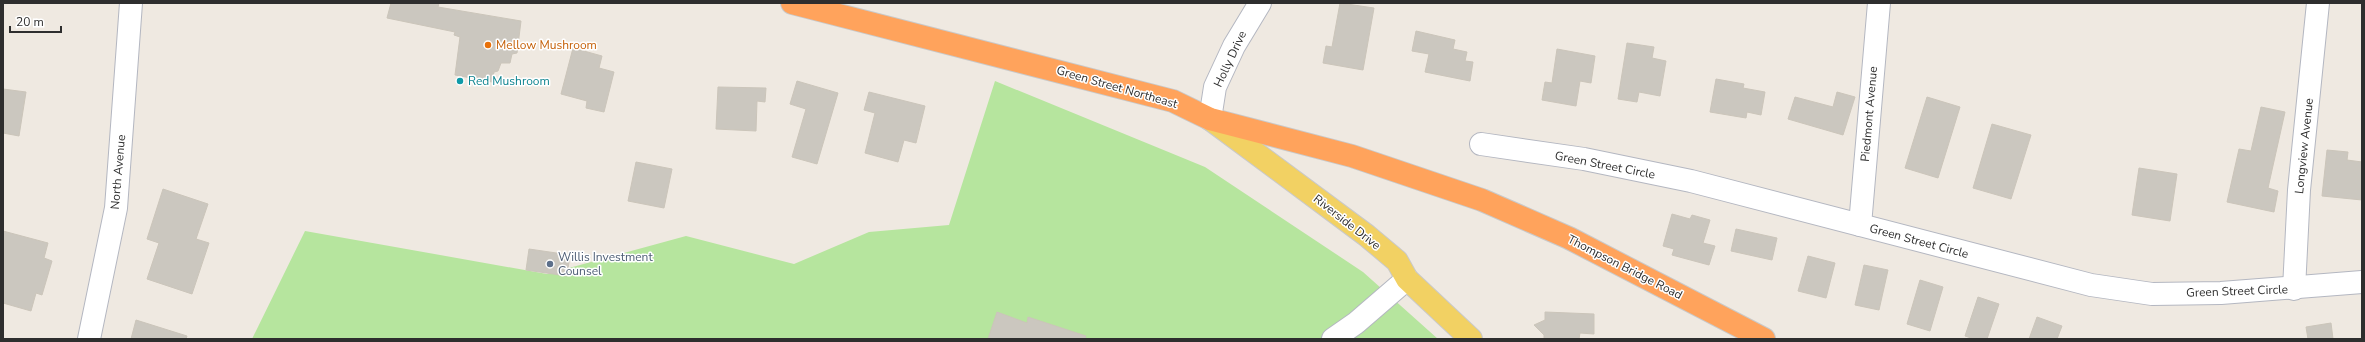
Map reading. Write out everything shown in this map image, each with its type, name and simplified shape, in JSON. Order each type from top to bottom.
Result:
[{"type":"highway","name":"Green Street Northeast","points":[[792,3],[1173,101],[1210,119],[1352,156],[1482,200]]},
{"type":"highway","name":"Thompson Bridge Road","points":[[1482,200],[1569,238],[1764,339]]},
{"type":"main road","name":"Riverside Drive","points":[[1210,119],[1397,261],[1407,279],[1471,339]]},
{"type":"street","name":"North Avenue","points":[[89,339],[116,208],[131,3]]},
{"type":"street","name":"Holly Drive","points":[[1210,119],[1215,87],[1234,46],[1260,3]]},
{"type":"street","name":"Piedmont Avenue","points":[[1860,225],[1879,3]]},
{"type":"street","name":"Longview Avenue","points":[[2294,289],[2299,190],[2318,3]]},
{"type":"street","name":"Green Street Circle","points":[[1481,144],[1584,159],[1691,181],[2055,277],[2152,294],[2221,293],[2294,289],[2362,282]]},
{"type":"street","points":[[1333,339],[1356,323],[1407,279]]},
{"type":"green space","points":[[995,81],[1205,167],[1363,272],[1438,339],[252,339],[305,231],[547,274],[686,236],[794,264],[869,232],[949,225]]},
{"type":"building","name":"Mellow Mushroom","points":[[391,3],[439,3],[438,7],[521,21],[517,53],[512,54],[510,63],[501,63],[498,71],[494,72],[492,82],[455,75],[460,37],[454,35],[455,32],[387,18]]},
{"type":"building","points":[[1340,3],[1374,8],[1363,70],[1323,63],[1326,46],[1332,47]]},
{"type":"building","points":[[1416,31],[1455,40],[1453,49],[1467,52],[1465,61],[1473,62],[1470,81],[1425,72],[1429,54],[1412,51]]},
{"type":"building","points":[[1627,43],[1654,47],[1652,58],[1666,61],[1660,96],[1639,92],[1637,102],[1618,99]]},
{"type":"building","points":[[573,48],[602,56],[599,68],[614,72],[604,112],[586,108],[587,101],[561,94]]},
{"type":"building","points":[[1557,49],[1595,56],[1591,83],[1580,81],[1576,106],[1542,100],[1545,82],[1552,83]]},
{"type":"building","points":[[1716,79],[1744,84],[1743,88],[1765,92],[1761,115],[1747,112],[1746,118],[1710,112]]},
{"type":"building","points":[[797,81],[838,93],[817,164],[792,157],[806,109],[790,104]]},
{"type":"building","points":[[718,87],[766,88],[765,102],[757,101],[756,131],[716,129]]},
{"type":"building","points":[[3,89],[26,92],[19,136],[3,133]]},
{"type":"building","points":[[869,92],[925,106],[916,143],[904,140],[898,162],[865,153],[875,113],[864,110]]},
{"type":"building","points":[[1837,92],[1855,97],[1843,135],[1788,119],[1795,97],[1833,107]]},
{"type":"building","points":[[1927,97],[1960,107],[1938,178],[1905,168]]},
{"type":"building","points":[[2261,107],[2285,112],[2268,188],[2278,191],[2274,212],[2227,202],[2239,149],[2251,151]]},
{"type":"building","points":[[1992,124],[2031,135],[2011,199],[1973,188]]},
{"type":"building","points":[[2327,150],[2348,152],[2347,160],[2362,162],[2362,200],[2322,196]]},
{"type":"building","points":[[636,162],[672,169],[664,208],[628,201]]},
{"type":"building","points":[[2139,168],[2177,174],[2170,221],[2132,215]]},
{"type":"building","points":[[163,189],[208,204],[196,239],[209,243],[192,294],[147,279],[159,243],[147,239]]},
{"type":"building","points":[[1672,214],[1690,219],[1692,215],[1710,220],[1703,243],[1715,246],[1709,265],[1672,255],[1674,249],[1663,246]]},
{"type":"building","points":[[1736,229],[1777,238],[1772,260],[1731,251]]},
{"type":"building","points":[[3,231],[48,243],[44,258],[52,261],[42,295],[36,293],[31,311],[3,303]]},
{"type":"building","points":[[529,249],[570,255],[567,276],[526,270]]},
{"type":"building","points":[[1808,256],[1835,263],[1826,298],[1798,291]]},
{"type":"building","points":[[1864,265],[1888,270],[1879,310],[1855,305]]},
{"type":"building","points":[[1920,280],[1943,287],[1930,331],[1907,324]]},
{"type":"building","points":[[1978,297],[1999,304],[1987,339],[1974,339],[1965,336]]},
{"type":"building","points":[[997,312],[1027,323],[1028,317],[1086,336],[1085,339],[988,339]]},
{"type":"building","points":[[1545,312],[1594,314],[1594,334],[1580,333],[1579,339],[1544,339],[1544,335],[1534,325],[1545,320]]},
{"type":"building","points":[[2037,317],[2062,326],[2057,339],[2029,339]]},
{"type":"building","points":[[136,320],[187,336],[186,339],[131,339]]},
{"type":"building","points":[[2331,323],[2333,339],[2308,339],[2306,327]]},
{"type":"place","name":"Mellow Mushroom","points":[[488,45]]},
{"type":"place","name":"Red Mushroom","points":[[460,81]]},
{"type":"place","name":"Willis Investment Counsel","points":[[550,264]]}]
